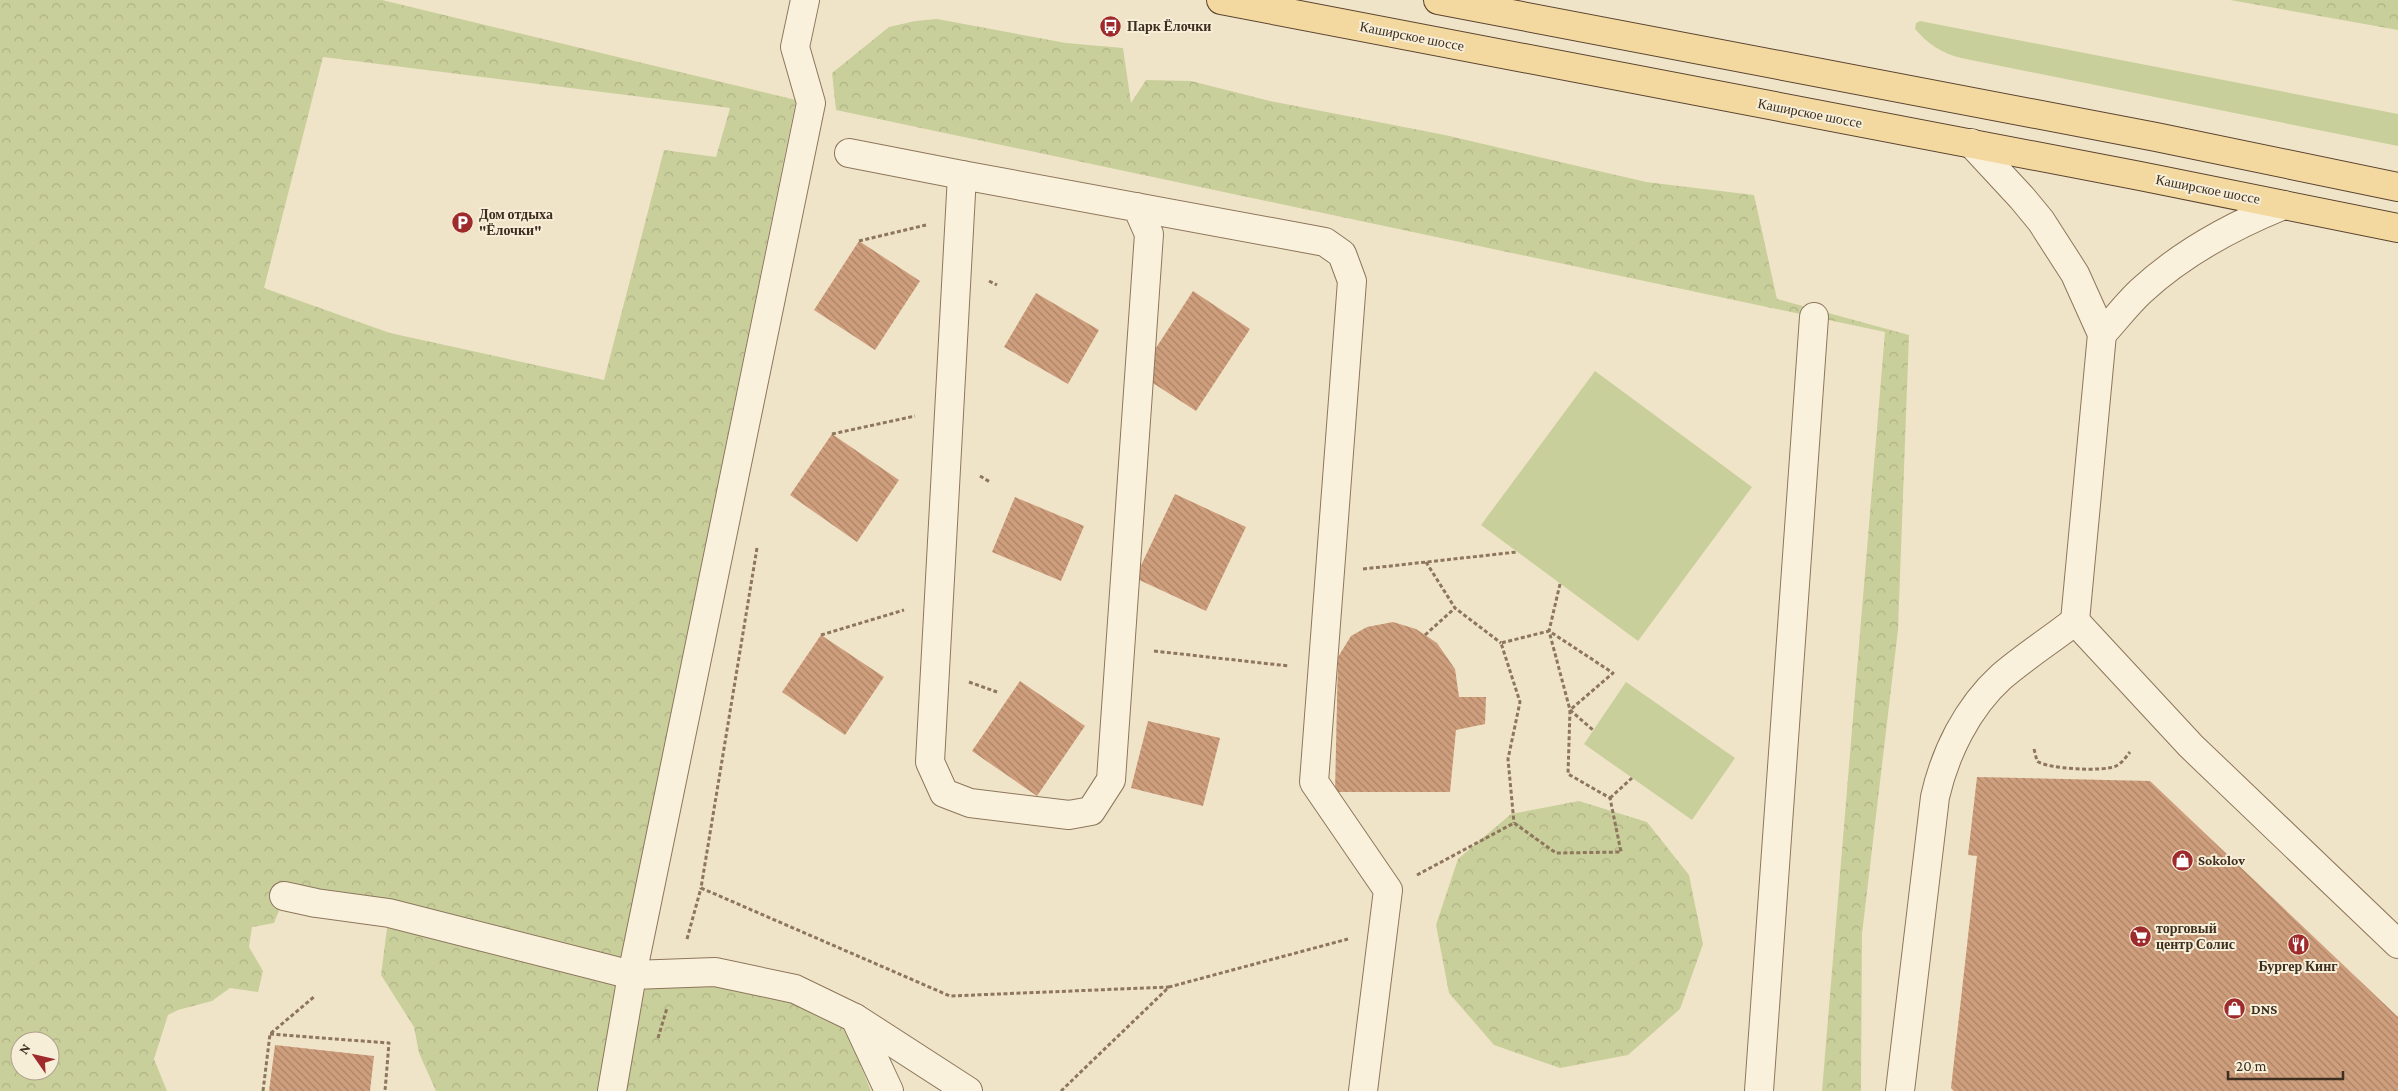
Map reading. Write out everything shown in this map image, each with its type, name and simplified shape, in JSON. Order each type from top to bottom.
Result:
[{"type":"main road","name":"Каширское шоссе","points":[[1222,0],[1971,143],[2398,228]]},
{"type":"main road","points":[[1438,0],[2165,139],[2398,186]]},
{"type":"lane","points":[[612,1091],[632,975],[811,104],[795,48],[805,0]]},
{"type":"lane","points":[[1900,1091],[1935,797],[1946,761],[1961,729],[1988,691],[2002,677],[2076,621],[2102,334],[2075,274],[2041,220],[1971,143]]},
{"type":"lane","points":[[849,153],[1325,242],[1342,254],[1352,281],[1314,782],[1388,890],[1364,1091]]},
{"type":"lane","points":[[962,174],[930,762],[944,793],[970,803],[1069,815],[1091,811],[1111,780],[1149,234],[1137,207]]},
{"type":"lane","points":[[2102,334],[2139,293],[2193,250],[2258,215],[2284,205]]},
{"type":"lane","points":[[1759,1091],[1814,318]]},
{"type":"lane","points":[[2076,621],[2191,746],[2398,944]]},
{"type":"lane","points":[[284,896],[316,903],[389,913],[632,975],[714,972],[795,989],[855,1018],[968,1091]]},
{"type":"lane","points":[[855,1018],[889,1091]]},
{"type":"path","points":[[859,241],[960,217]]},
{"type":"path","points":[[832,434],[950,408]]},
{"type":"path","points":[[757,546],[702,888],[950,996],[1169,987],[1383,930]]},
{"type":"path","points":[[1330,573],[1517,552]]},
{"type":"path","points":[[1426,562],[1455,608],[1501,643],[1520,702],[1508,759],[1514,823],[1556,853],[1621,852],[1610,798],[1568,774],[1570,710],[1549,631],[1560,584]]},
{"type":"path","points":[[821,635],[939,599]]},
{"type":"path","points":[[1426,635],[1455,608]]},
{"type":"path","points":[[1501,643],[1549,631],[1613,673],[1570,710]]},
{"type":"path","points":[[1121,648],[1322,670]]},
{"type":"path","points":[[1570,710],[1593,730]]},
{"type":"path","points":[[2034,749],[2037,761],[2048,766],[2106,768],[2117,766],[2130,752]]},
{"type":"path","points":[[1610,798],[1632,778]]},
{"type":"path","points":[[1388,890],[1514,823]]},
{"type":"path","points":[[1061,1091],[1169,987]]},
{"type":"path","points":[[263,1091],[270,1034],[315,996]]},
{"type":"path","points":[[270,1034],[389,1044],[384,1091]]},
{"type":"green space","points":[[0,0],[382,0],[796,100],[615,988],[712,983],[792,1000],[844,1025],[871,1091],[436,1091],[419,1053],[414,1027],[381,975],[389,913],[285,896],[274,923],[252,927],[249,947],[263,971],[258,992],[230,988],[212,1001],[178,1010],[168,1015],[154,1059],[167,1091],[0,1091]],"holes":[[[323,57],[730,108],[716,157],[664,150],[604,380],[390,333],[264,288]]]},
{"type":"green space","points":[[2230,0],[2398,0],[2398,30]]},
{"type":"green space","points":[[937,19],[1066,43],[1123,48],[1131,103],[1146,80],[1191,81],[1270,101],[1445,135],[1646,182],[1754,195],[1777,299],[1909,335],[1898,630],[1862,934],[1861,1091],[1822,1091],[1885,332],[836,110],[832,73],[889,27],[915,21]]},
{"type":"green space","points":[[1920,21],[2398,114],[2398,146],[1961,58],[1941,51],[1925,39],[1915,29],[1916,23]]},
{"type":"green space","points":[[1595,371],[1752,487],[1638,641],[1481,525]]},
{"type":"green space","points":[[1626,682],[1735,758],[1692,820],[1584,744]]},
{"type":"green space","points":[[1579,801],[1647,822],[1689,875],[1703,944],[1680,1009],[1628,1055],[1560,1068],[1494,1045],[1449,993],[1436,925],[1458,859],[1511,814]]},
{"type":"building","points":[[859,241],[920,281],[875,350],[814,310]]},
{"type":"building","points":[[1193,291],[1250,329],[1196,411],[1139,374]]},
{"type":"building","points":[[1036,293],[1099,330],[1068,384],[1004,347]]},
{"type":"building","points":[[832,434],[899,480],[857,542],[790,495]]},
{"type":"building","points":[[1175,494],[1246,527],[1206,611],[1135,578]]},
{"type":"building","points":[[1015,497],[1084,526],[1061,581],[992,552]]},
{"type":"building","points":[[1393,622],[1416,629],[1437,643],[1455,669],[1459,697],[1486,697],[1485,724],[1456,730],[1450,792],[1335,792],[1338,657],[1351,636],[1367,627]]},
{"type":"building","points":[[821,635],[884,677],[845,735],[782,692]]},
{"type":"building","points":[[1020,681],[1085,726],[1037,796],[972,751]]},
{"type":"building","points":[[1148,721],[1220,738],[1203,806],[1131,788]]},
{"type":"building","name":"торговый центр Солис","points":[[1977,777],[2150,781],[2398,1017],[2398,1091],[1954,1091],[1951,1088],[1977,856],[1968,855]]},
{"type":"building","points":[[275,1045],[374,1056],[370,1091],[269,1091]]},
{"type":"place","name":"Парк Ёлочки","points":[[1111,26]]},
{"type":"place","name":"Дом отдыха \"Ёлочки\"","points":[[463,222]]},
{"type":"place","name":"Sokolov","points":[[2182,860]]},
{"type":"place","name":"торговый центр Солис","points":[[2140,936]]},
{"type":"place","name":"Бургер Кинг","points":[[2298,944]]},
{"type":"place","name":"DNS","points":[[2235,1009]]}]
